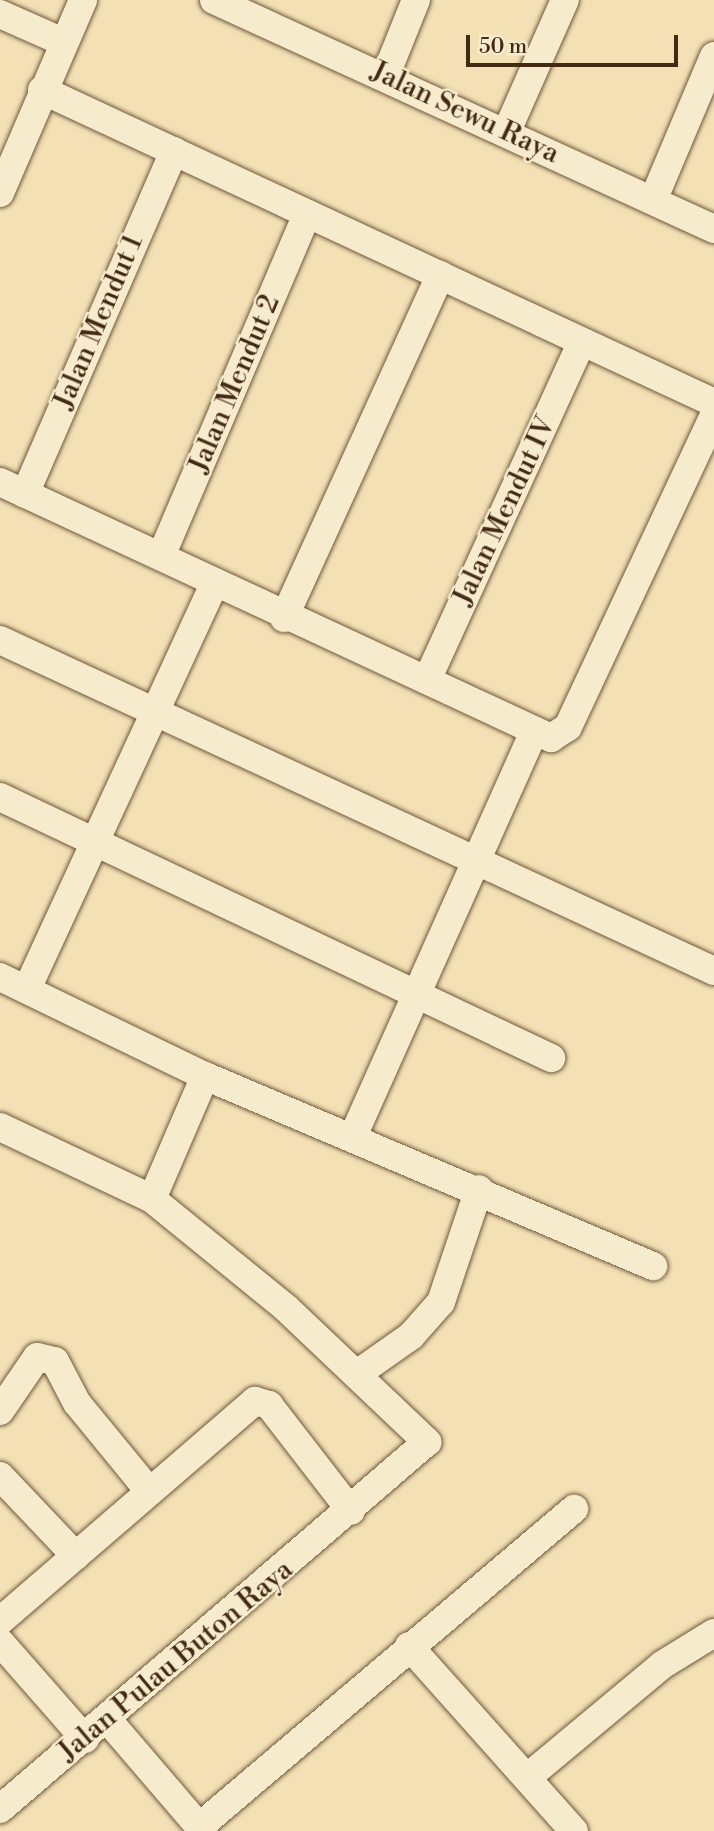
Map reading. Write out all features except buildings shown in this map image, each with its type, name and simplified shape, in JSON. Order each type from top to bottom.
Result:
[{"type":"street","points":[[0,193],[42,90],[83,0]]},
{"type":"street","points":[[385,76],[416,0]]},
{"type":"street","points":[[506,133],[565,0]]},
{"type":"street","name":"Jalan Sewu Raya","points":[[229,3],[506,133],[654,198],[714,229]]},
{"type":"street","points":[[0,15],[63,43]]},
{"type":"street","points":[[654,198],[714,56]]},
{"type":"street","points":[[42,90],[714,403]]},
{"type":"street","name":"Jalan Mendut 1","points":[[13,488],[174,151]]},
{"type":"street","name":"Jalan Mendut 2","points":[[162,554],[307,214]]},
{"type":"street","points":[[284,618],[440,275]]},
{"type":"street","name":"Jalan Mendut IV","points":[[427,680],[582,342]]},
{"type":"street","points":[[13,488],[162,554],[284,618],[427,680],[533,734],[551,738],[568,727],[714,415]]},
{"type":"street","points":[[27,989],[99,844],[215,582]]},
{"type":"street","points":[[0,640],[157,710],[714,971]]},
{"type":"street","points":[[354,1134],[416,995],[480,863],[533,734]]},
{"type":"street","points":[[0,797],[551,1058]]},
{"type":"street","points":[[0,977],[205,1076],[354,1134],[653,1266]]},
{"type":"street","points":[[152,1199],[205,1076]]},
{"type":"street","points":[[0,1127],[152,1199],[357,1374],[411,1336],[442,1302],[479,1189]]},
{"type":"street","points":[[0,1411],[37,1357],[55,1361],[77,1403],[149,1491]]},
{"type":"street","name":"Jalan Pulau Buton Raya","points":[[0,1809],[351,1511],[427,1442],[357,1374]]},
{"type":"street","points":[[0,1621],[255,1401],[269,1405],[351,1511]]},
{"type":"street","points":[[0,1476],[76,1556]]},
{"type":"street","points":[[107,1719],[201,1829],[409,1646],[574,1508]]},
{"type":"street","points":[[529,1776],[662,1665],[714,1633]]},
{"type":"street","points":[[0,1642],[85,1739]]},
{"type":"street","points":[[409,1646],[529,1776],[574,1831]]},
{"type":"street","points":[[0,1822],[7,1831]]}]
